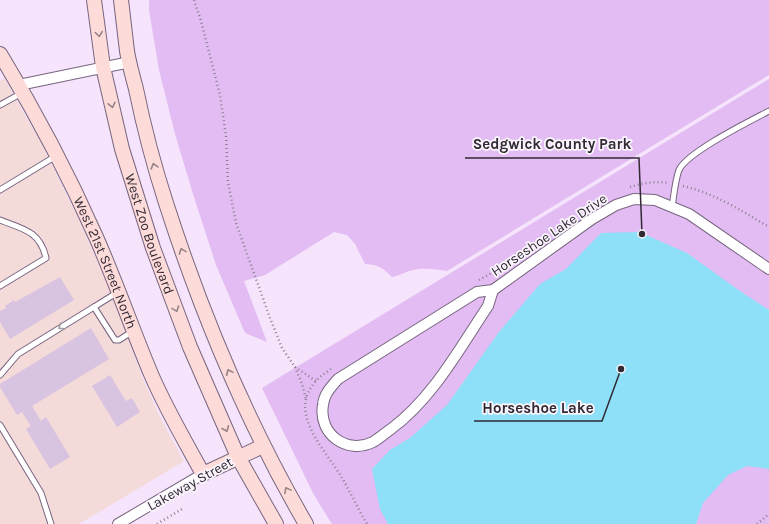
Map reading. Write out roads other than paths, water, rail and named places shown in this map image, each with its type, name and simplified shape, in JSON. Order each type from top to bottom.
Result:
[{"type":"main road","name":"West Zoo Boulevard","points":[[94,0],[104,67],[122,149],[153,248],[190,347],[238,457]]},
{"type":"main road","name":"West Zoo Boulevard","points":[[121,0],[130,62],[154,167],[180,247],[209,324],[263,446]]},
{"type":"main road","name":"West 21st Street North","points":[[0,54],[21,89],[57,156],[119,291],[152,375],[176,426],[203,474]]},
{"type":"main road","name":"Lakeway Street","points":[[203,474],[263,446]]},
{"type":"main road","points":[[263,446],[306,524]]},
{"type":"main road","points":[[238,457],[276,524]]},
{"type":"street","points":[[21,89],[104,67],[130,62]]},
{"type":"street","name":"Horseshoe Lake Drive","points":[[493,290],[592,219],[616,205],[634,199],[654,200],[689,214],[769,269]]},
{"type":"street","points":[[493,290],[488,306],[431,392],[401,422],[375,441],[366,445],[355,447],[340,442],[328,431],[323,421],[323,404],[326,393],[338,379],[477,292],[493,290]]},
{"type":"street","name":"Lakeway Street","points":[[118,524],[203,474]]},
{"type":"lane","points":[[0,105],[21,89]]},
{"type":"lane","points":[[672,207],[679,171],[683,164],[706,147],[769,111]]},
{"type":"lane","points":[[0,196],[1,189],[57,156]]},
{"type":"lane","points":[[0,220],[32,234],[38,239],[44,250],[46,258],[0,286]]},
{"type":"lane","points":[[0,375],[18,354],[119,291]]},
{"type":"lane","points":[[94,307],[115,340],[119,340],[134,330]]},
{"type":"lane","points":[[0,425],[41,493],[51,524]]},
{"type":"water","points":[[639,232],[687,253],[769,310],[769,469],[747,466],[728,475],[703,503],[696,524],[388,524],[380,509],[372,469],[390,450],[410,438],[447,405],[499,332],[540,284],[566,269],[601,233]]},
{"type":"place","name":"Sedgwick County Park","points":[[642,234]]},
{"type":"place","name":"Horseshoe Lake","points":[[621,369]]}]
